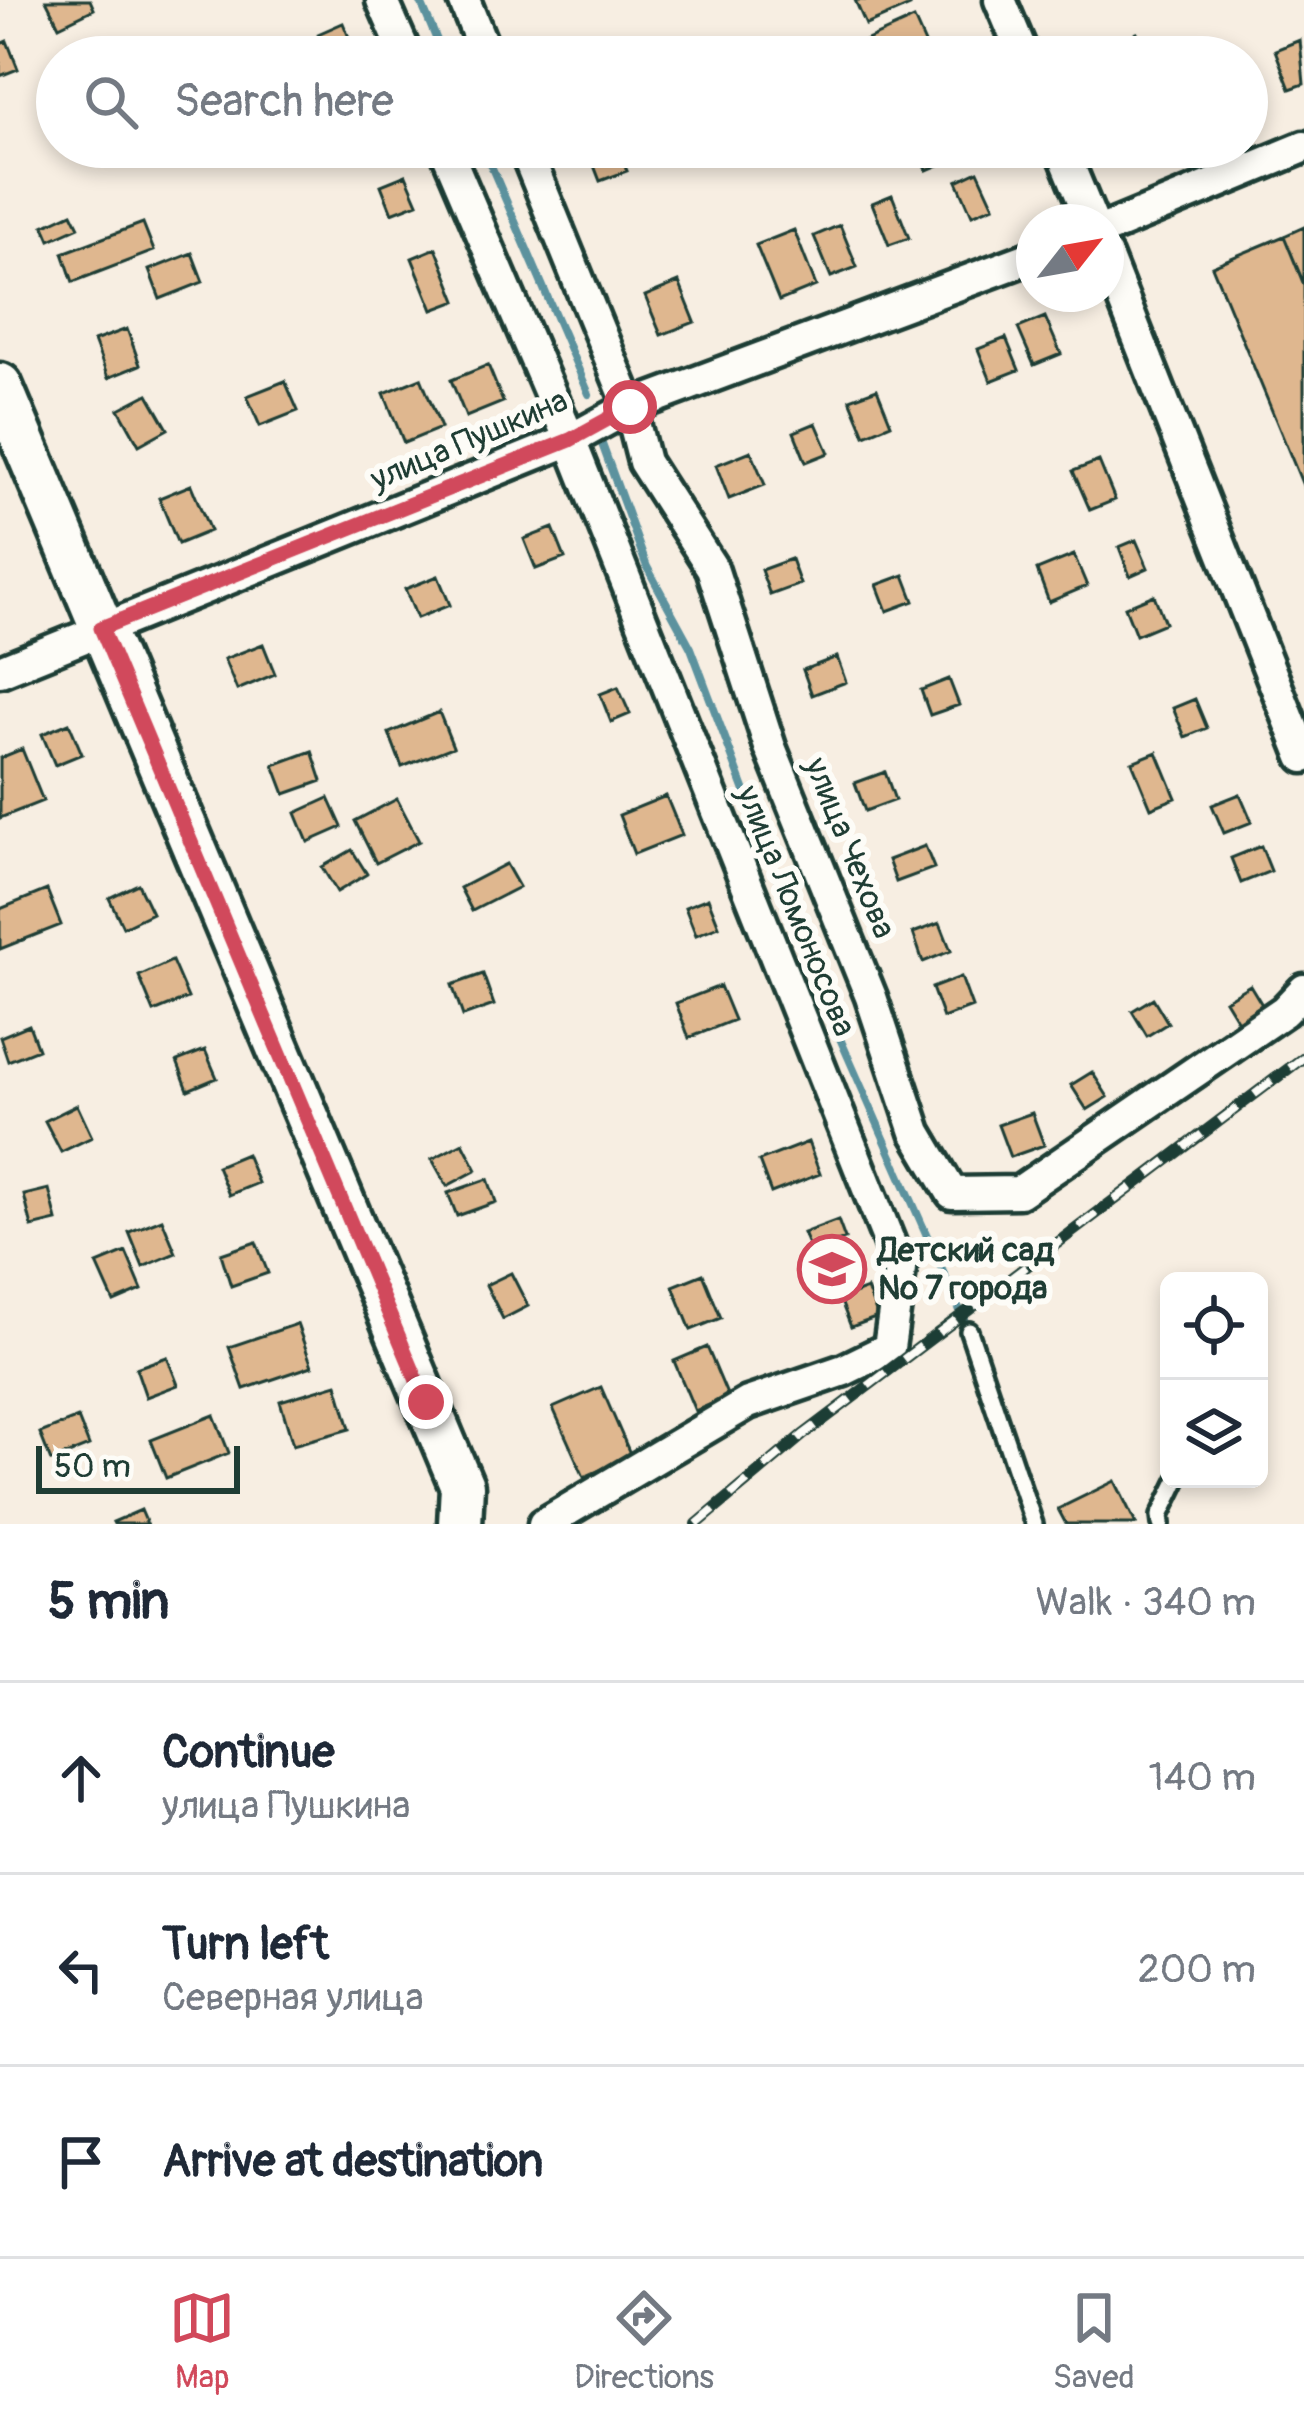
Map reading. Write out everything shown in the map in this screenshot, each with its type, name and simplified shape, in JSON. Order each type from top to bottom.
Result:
[{"type":"main road","points":[[0,385],[462,1486],[460,1524]]},
{"type":"street","points":[[382,0],[397,36]]},
{"type":"street","points":[[464,0],[479,36]]},
{"type":"street","points":[[1000,0],[1015,36]]},
{"type":"street","points":[[1268,162],[1304,147]]},
{"type":"street","name":"улица Ломоносова","points":[[454,168],[570,440],[900,1269],[889,1348],[844,1370],[748,1403],[544,1524]]},
{"type":"street","name":"улица Чехова","points":[[533,168],[630,407],[644,462],[712,568],[770,747],[871,998],[916,1132],[952,1192],[1019,1192],[1284,1011],[1304,990]]},
{"type":"street","points":[[1070,168],[1085,204]]},
{"type":"street","points":[[1124,222],[1253,168]]},
{"type":"street","name":"улица Пушкина","points":[[0,671],[570,440],[630,407],[1016,263]]},
{"type":"street","points":[[1124,302],[1304,758]]},
{"type":"lane","points":[[969,1331],[1034,1524]]},
{"type":"lane","points":[[1161,1524],[1174,1488]]},
{"type":"building","points":[[46,0],[90,0],[94,9],[59,26]]},
{"type":"building","points":[[855,0],[908,0],[910,6],[866,25]]},
{"type":"building","points":[[914,19],[922,36],[876,36]]},
{"type":"building","points":[[343,23],[348,36],[319,36]]},
{"type":"building","points":[[1300,40],[1304,84],[1290,89],[1275,50]]},
{"type":"building","points":[[7,41],[18,69],[0,76],[0,44]]},
{"type":"building","points":[[595,168],[626,168],[627,171],[600,181]]},
{"type":"building","points":[[978,171],[994,206],[972,215],[957,181]]},
{"type":"building","points":[[406,175],[418,203],[392,213],[381,185]]},
{"type":"building","points":[[892,195],[909,238],[889,245],[872,203]]},
{"type":"building","points":[[72,213],[79,227],[50,240],[44,226]]},
{"type":"building","points":[[143,223],[154,251],[73,282],[63,253]]},
{"type":"building","points":[[840,225],[857,267],[831,277],[814,236]]},
{"type":"building","points":[[1304,227],[1304,284],[1284,236]]},
{"type":"building","points":[[794,230],[816,286],[779,301],[756,245]]},
{"type":"building","points":[[1284,236],[1304,285],[1304,488],[1212,266]]},
{"type":"building","points":[[436,248],[457,301],[433,310],[412,258]]},
{"type":"building","points":[[192,253],[203,282],[160,299],[149,270]]},
{"type":"building","points":[[679,282],[695,322],[661,335],[645,296]]},
{"type":"building","points":[[1045,317],[1061,354],[1034,365],[1018,328]]},
{"type":"building","points":[[127,329],[140,365],[108,378],[94,341]]},
{"type":"building","points":[[1006,338],[1019,370],[991,381],[978,349]]},
{"type":"building","points":[[488,365],[503,402],[466,417],[451,380]]},
{"type":"building","points":[[421,378],[441,428],[404,443],[384,393]]},
{"type":"building","points":[[285,381],[298,411],[260,426],[247,396]]},
{"type":"building","points":[[877,389],[891,424],[865,435],[850,399]]},
{"type":"building","points":[[148,394],[168,429],[139,445],[119,409]]},
{"type":"building","points":[[816,423],[829,453],[806,462],[794,432]]},
{"type":"building","points":[[751,451],[765,485],[729,499],[716,465]]},
{"type":"building","points":[[1099,461],[1115,500],[1090,510],[1073,471]]},
{"type":"building","points":[[191,485],[210,531],[178,544],[159,498]]},
{"type":"building","points":[[553,528],[565,558],[536,569],[524,539]]},
{"type":"building","points":[[1136,540],[1148,568],[1130,576],[1119,547]]},
{"type":"building","points":[[1074,555],[1087,586],[1049,602],[1037,570]]},
{"type":"building","points":[[791,559],[800,584],[770,595],[761,570]]},
{"type":"building","points":[[904,575],[914,601],[887,611],[877,585]]},
{"type":"building","points":[[438,576],[450,605],[417,618],[405,589]]},
{"type":"building","points":[[1154,595],[1165,623],[1136,635],[1125,607]]},
{"type":"building","points":[[263,644],[275,674],[237,690],[224,659]]},
{"type":"building","points":[[837,657],[846,682],[812,695],[803,670]]},
{"type":"building","points":[[949,679],[959,705],[930,715],[921,690]]},
{"type":"building","points":[[618,687],[630,714],[611,722],[600,694]]},
{"type":"building","points":[[1195,699],[1207,728],[1185,737],[1173,708]]},
{"type":"building","points":[[439,712],[453,747],[402,767],[389,733]]},
{"type":"building","points":[[69,723],[82,754],[55,765],[42,734]]},
{"type":"building","points":[[22,749],[43,801],[0,818],[0,758]]},
{"type":"building","points":[[312,751],[322,781],[285,794],[274,765]]},
{"type":"building","points":[[1157,752],[1176,798],[1151,808],[1132,762]]},
{"type":"building","points":[[885,772],[895,800],[865,811],[855,783]]},
{"type":"building","points":[[1240,794],[1252,822],[1224,833],[1212,805]]},
{"type":"building","points":[[666,796],[682,835],[634,854],[619,815]]},
{"type":"building","points":[[329,798],[342,827],[308,842],[296,813]]},
{"type":"building","points":[[397,799],[419,841],[376,863],[355,821]]},
{"type":"building","points":[[925,846],[934,868],[896,882],[888,860]]},
{"type":"building","points":[[1261,846],[1271,871],[1241,883],[1231,858]]},
{"type":"building","points":[[352,850],[367,874],[337,892],[322,867]]},
{"type":"building","points":[[506,864],[519,887],[472,911],[460,888]]},
{"type":"building","points":[[138,884],[152,913],[123,927],[109,898]]},
{"type":"building","points":[[47,890],[61,925],[0,949],[0,909]]},
{"type":"building","points":[[708,898],[719,926],[696,935],[685,907]]},
{"type":"building","points":[[940,923],[951,951],[923,962],[913,933]]},
{"type":"building","points":[[172,961],[188,998],[154,1012],[139,976]]},
{"type":"building","points":[[483,974],[494,1005],[463,1016],[452,985]]},
{"type":"building","points":[[961,977],[972,1007],[943,1018],[932,988]]},
{"type":"building","points":[[1250,985],[1267,1013],[1242,1028],[1225,1000]]},
{"type":"building","points":[[720,986],[734,1020],[689,1038],[676,1003]]},
{"type":"building","points":[[1153,998],[1168,1023],[1147,1036],[1132,1011]]},
{"type":"building","points":[[29,1025],[38,1049],[8,1061],[0,1037]]},
{"type":"building","points":[[205,1050],[217,1078],[188,1090],[177,1061]]},
{"type":"building","points":[[1092,1072],[1108,1097],[1087,1110],[1071,1085]]},
{"type":"building","points":[[77,1105],[92,1137],[61,1152],[45,1121]]},
{"type":"building","points":[[1032,1113],[1044,1145],[1010,1157],[998,1125]]},
{"type":"building","points":[[808,1142],[820,1174],[771,1193],[759,1161]]},
{"type":"building","points":[[463,1143],[477,1170],[447,1186],[432,1159]]},
{"type":"building","points":[[246,1154],[258,1183],[229,1195],[217,1166]]},
{"type":"building","points":[[488,1179],[496,1202],[457,1216],[448,1193]]},
{"type":"building","points":[[49,1189],[57,1221],[32,1227],[24,1195]]},
{"type":"building","points":[[162,1219],[176,1253],[143,1267],[129,1232]]},
{"type":"building","points":[[838,1220],[845,1239],[811,1252],[803,1233]]},
{"type":"building","points":[[256,1242],[268,1273],[231,1286],[221,1254]]},
{"type":"building","points":[[126,1252],[142,1290],[114,1302],[97,1264]]},
{"type":"building","points":[[511,1273],[528,1306],[503,1319],[486,1285]]},
{"type":"building","points":[[703,1274],[721,1318],[691,1330],[673,1286]]},
{"type":"building","points":[[867,1289],[878,1317],[851,1327],[840,1299]]},
{"type":"building","points":[[297,1324],[312,1366],[244,1389],[229,1347]]},
{"type":"building","points":[[707,1347],[728,1397],[695,1411],[674,1361]]},
{"type":"building","points":[[167,1357],[178,1385],[146,1397],[136,1368]]},
{"type":"building","points":[[337,1384],[350,1429],[293,1445],[280,1401]]},
{"type":"building","points":[[601,1387],[631,1456],[584,1477],[553,1408]]},
{"type":"building","points":[[214,1415],[229,1453],[166,1478],[151,1440]]},
{"type":"building","points":[[78,1418],[89,1446],[51,1461],[40,1433]]},
{"type":"building","points":[[1115,1481],[1136,1524],[1066,1524],[1058,1509]]},
{"type":"building","points":[[141,1510],[147,1524],[113,1522]]},
{"type":"waterway","points":[[420,0],[435,36]]},
{"type":"waterway","points":[[492,168],[589,394]]},
{"type":"waterway","points":[[602,444],[647,567],[691,648],[827,1009],[969,1331]]},
{"type":"railway","points":[[697,1524],[803,1435],[1304,1057]]},
{"type":"place","name":"Детский сад № 7 города","points":[[832,1269]]},
{"type":"route","points":[[426,1402],[101,628],[570,440],[630,407]]}]
